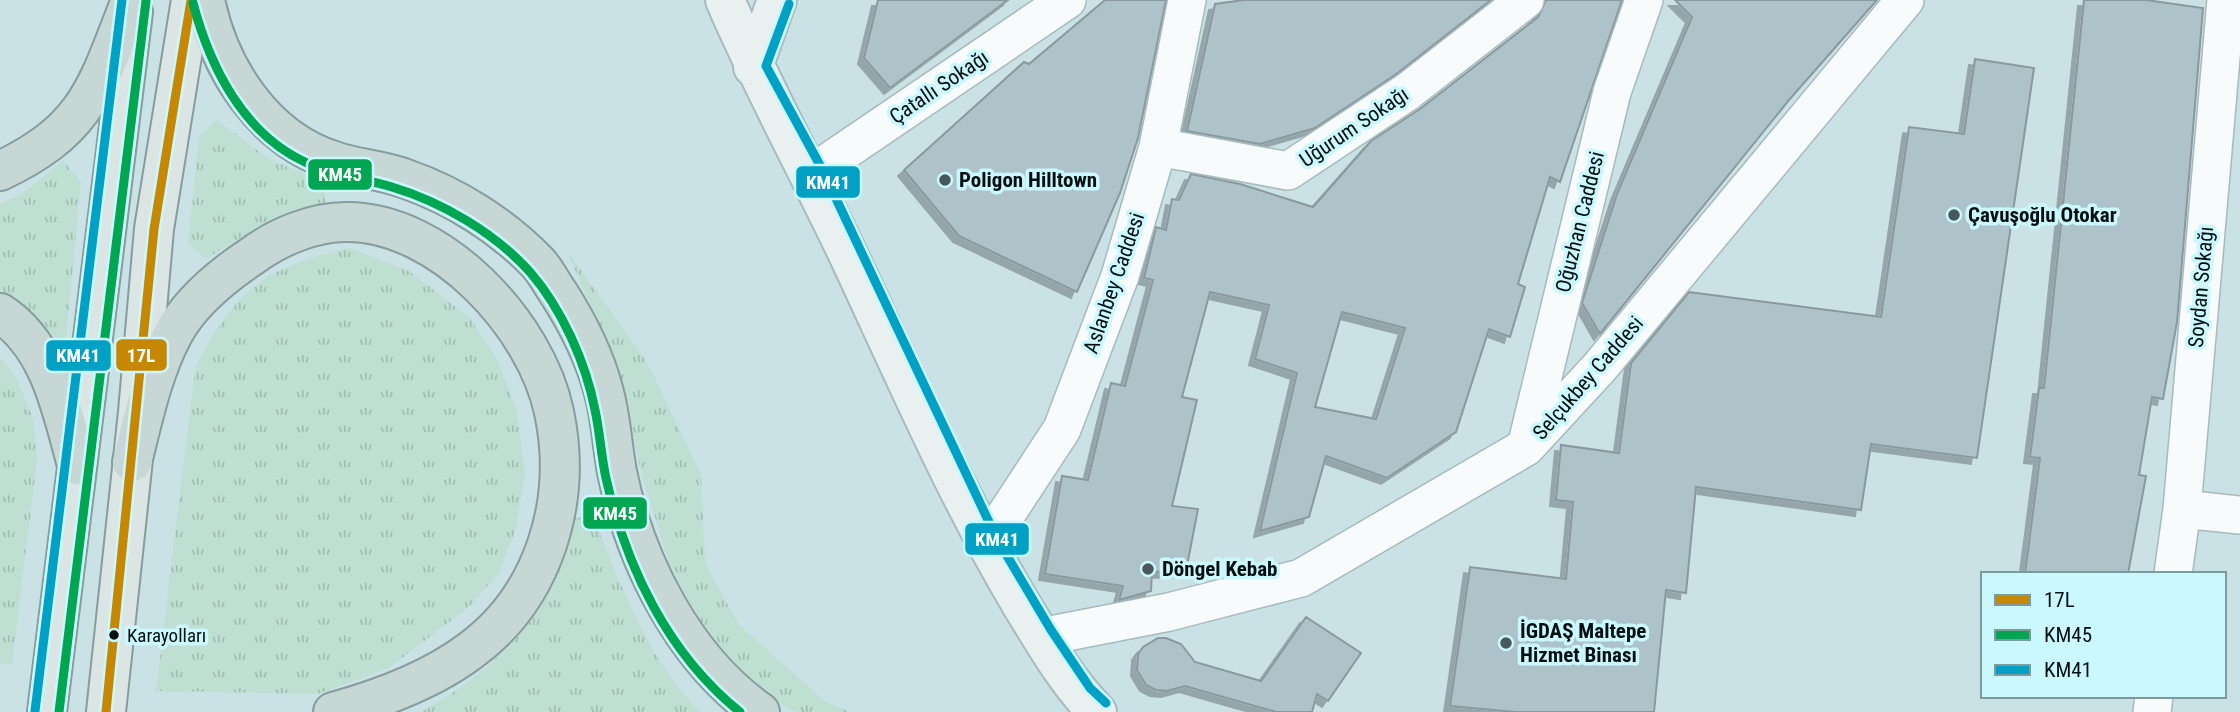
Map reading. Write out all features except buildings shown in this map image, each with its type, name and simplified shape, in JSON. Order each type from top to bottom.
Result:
[{"type":"highway","points":[[0,171],[35,155],[72,124],[98,83],[133,0]]},
{"type":"highway","points":[[205,0],[226,62],[251,103],[283,135],[332,161],[406,178],[475,210],[539,264],[580,327],[603,389],[618,475],[639,546],[671,611],[703,660],[760,712]]},
{"type":"highway","points":[[132,462],[151,386],[173,333],[199,299],[231,270],[268,245],[299,232],[335,223],[366,224],[419,242],[472,278],[514,323],[533,359],[554,411],[557,436],[556,516],[536,573],[522,598],[503,621],[471,651],[403,688],[333,712]]},
{"type":"highway","points":[[0,313],[11,320],[35,347],[54,387],[77,465]]},
{"type":"main road","points":[[47,712],[133,0]]},
{"type":"main road","points":[[106,712],[156,216],[191,0]]},
{"type":"main road","points":[[725,0],[753,67],[811,174],[986,545],[1041,637],[1081,696],[1097,712]]},
{"type":"main road","points":[[753,67],[777,0]]},
{"type":"street","name":"Çatallı Sokağı","points":[[811,174],[1067,0]]},
{"type":"street","name":"Aslanbey Caddesi","points":[[986,545],[1062,429],[1120,276],[1158,147],[1187,0]]},
{"type":"street","name":"Uğurum Sokağı","points":[[1158,147],[1288,171],[1407,92],[1525,0]]},
{"type":"street","name":"Oğuzhan Caddesi","points":[[1526,447],[1612,92],[1643,0]]},
{"type":"street","name":"Selçukbey Caddesi","points":[[1041,637],[1169,612],[1301,578],[1526,447],[1600,368],[1905,0]]},
{"type":"street","name":"Soydan Sokağı","points":[[2173,572],[2182,509],[2226,0]]},
{"type":"street","points":[[2182,509],[2240,515]]},
{"type":"green space","points":[[217,120],[269,159],[325,182],[325,210],[263,224],[206,259],[188,244],[199,137]]},
{"type":"green space","points":[[63,161],[81,182],[65,350],[0,294],[0,204],[23,193]]},
{"type":"green space","points":[[350,248],[409,271],[470,318],[497,359],[517,410],[525,473],[516,528],[499,573],[470,606],[389,668],[318,694],[156,691],[195,369],[224,319],[255,286],[295,264]]},
{"type":"green space","points":[[566,249],[647,362],[701,474],[705,563],[739,625],[825,701],[849,712],[795,712],[765,694],[708,638],[669,562],[641,472],[620,372]]},
{"type":"green space","points":[[0,357],[16,377],[34,421],[37,461],[12,665],[0,663]]},
{"type":"green space","points":[[592,514],[650,644],[681,691],[700,712],[421,712],[460,688],[514,640],[542,602],[552,581],[571,519]]},
{"type":"transit line","name":"KM41","points":[[35,711],[122,0]]},
{"type":"transit line","name":"17L","points":[[106,712],[154,229],[191,0]]},
{"type":"transit line","name":"KM45","points":[[59,712],[146,1]]},
{"type":"transit line","name":"KM45","points":[[193,3],[209,51],[220,74],[232,96],[264,134],[283,149],[316,167],[411,193],[467,220],[501,244],[542,287],[571,337],[586,374],[595,410],[604,470],[625,544],[638,576],[671,636],[714,689],[740,712]]},
{"type":"transit line","name":"KM41","points":[[789,4],[766,66],[822,169],[997,539],[1051,630],[1090,688],[1106,703]]},
{"type":"place","name":"Poligon Hilltown","points":[[945,180]]},
{"type":"place","name":"Çavuşoğlu Otokar","points":[[1954,215]]},
{"type":"place","name":"Döngel Kebab","points":[[1148,569]]},
{"type":"place","name":"Karayolları","points":[[114,635]]},
{"type":"place","name":"İGDAŞ Maltepe Hizmet Binası","points":[[1506,643]]}]
